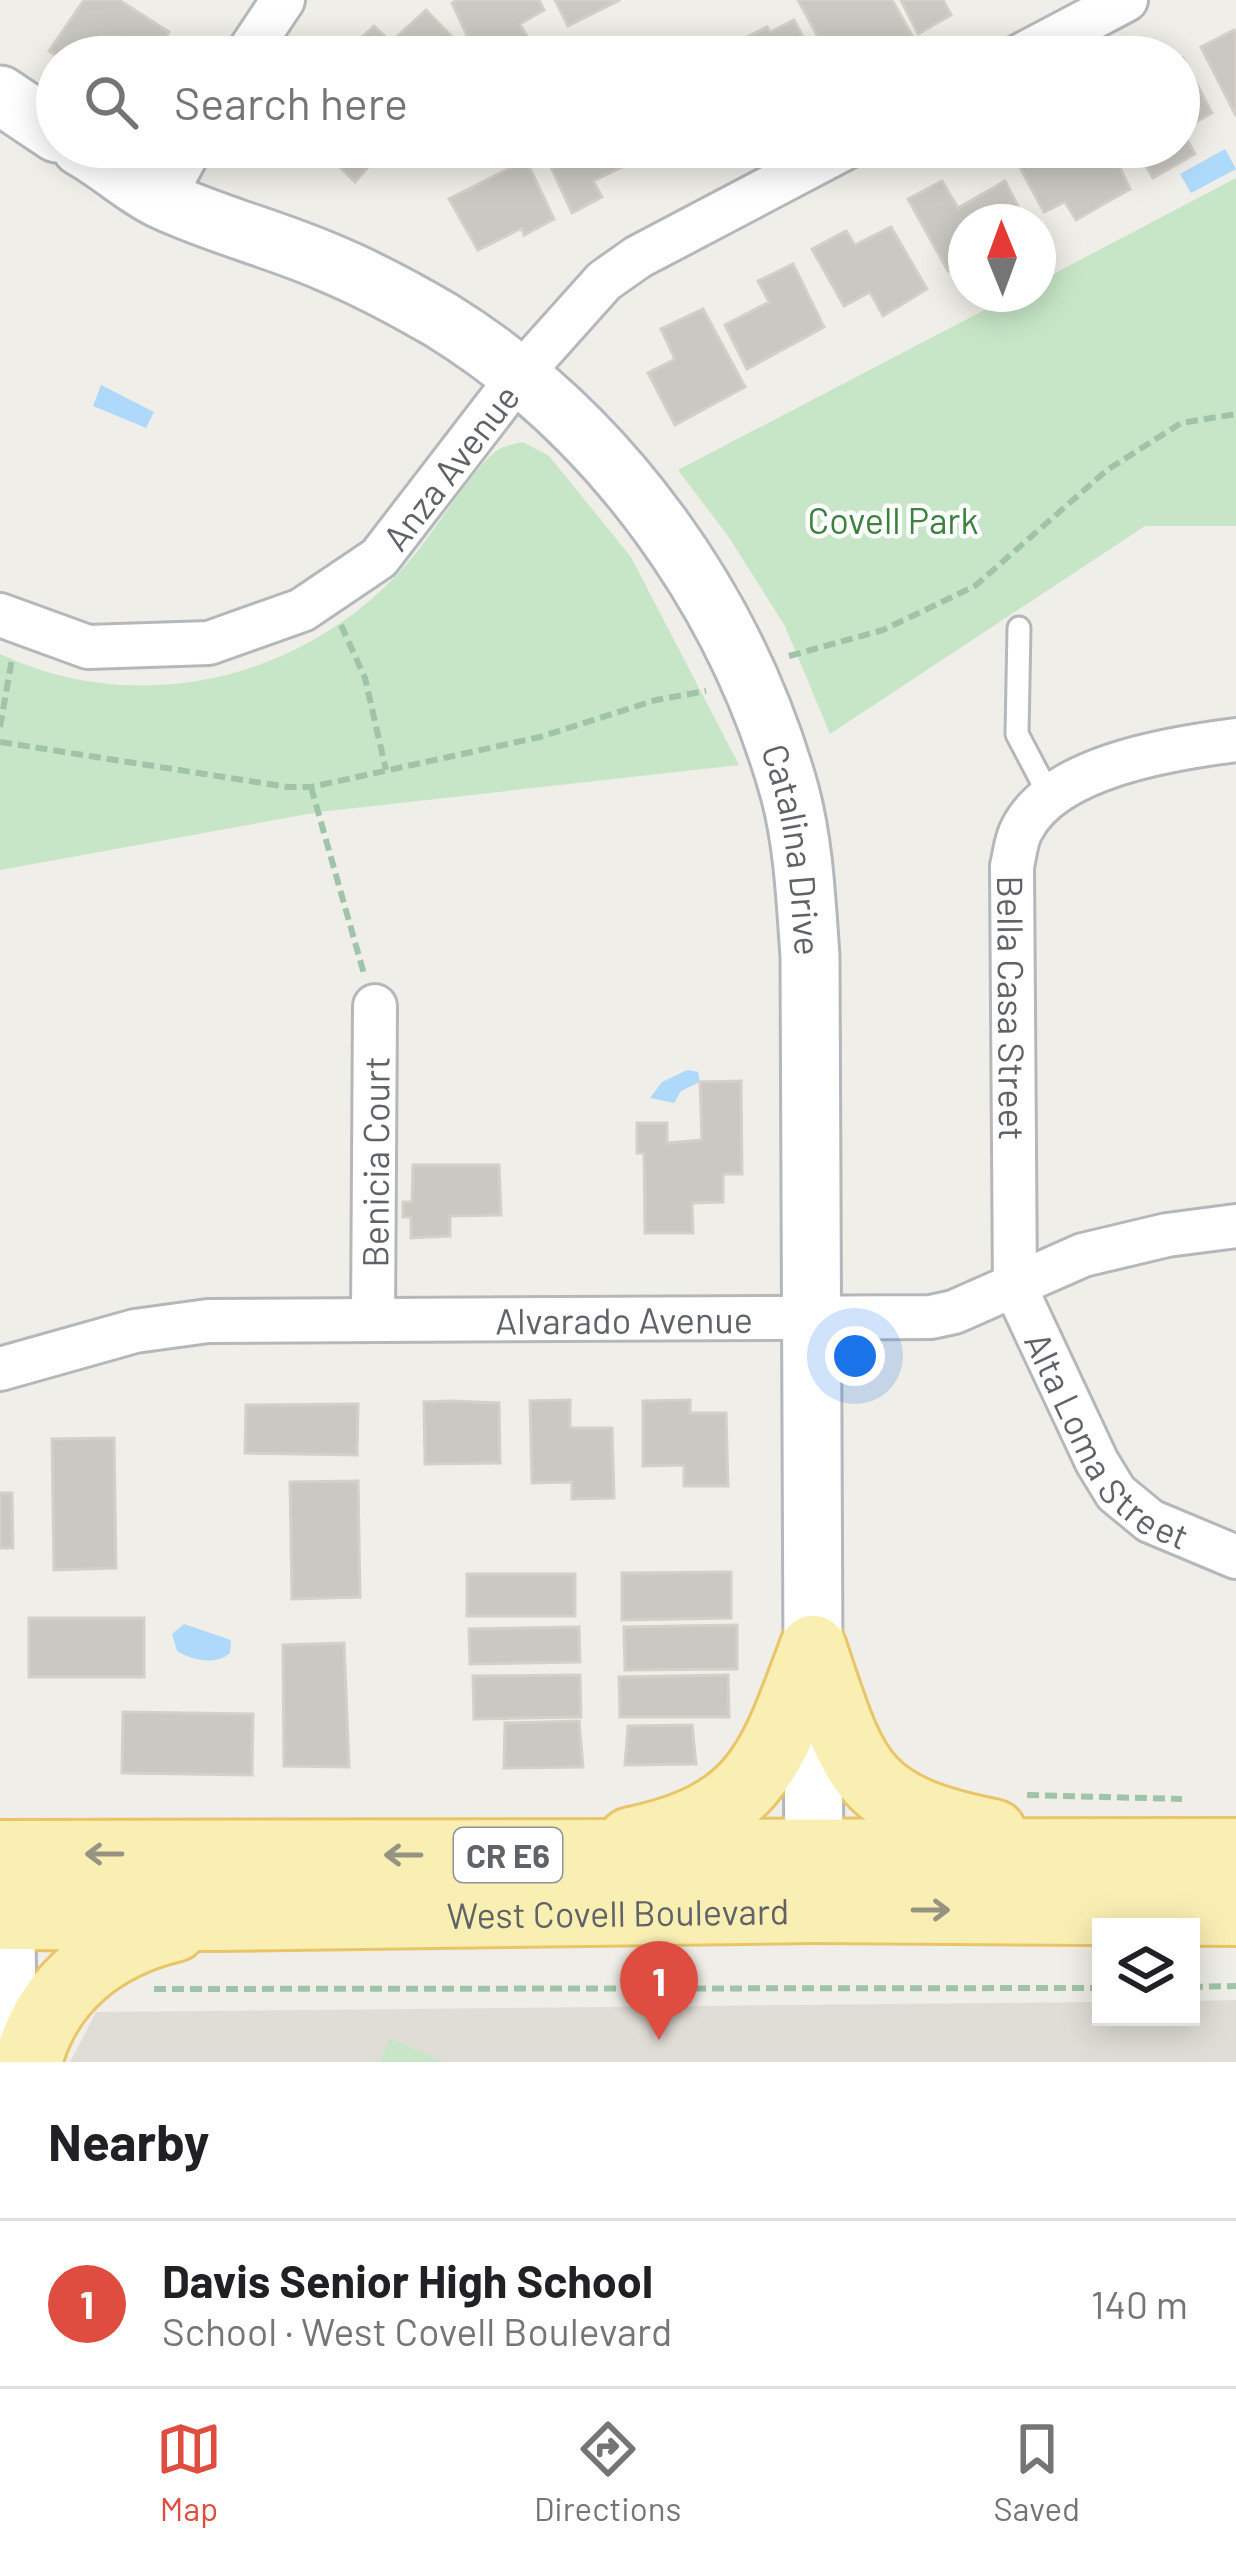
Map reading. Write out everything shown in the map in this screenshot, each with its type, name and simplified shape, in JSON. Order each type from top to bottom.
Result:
[{"type":"main road","points":[[813,1649],[846,1746],[884,1794],[919,1814],[955,1825],[1091,1852]]},
{"type":"main road","points":[[564,1855],[658,1836],[712,1812],[747,1788],[777,1745],[813,1649]]},
{"type":"main road","name":"West Covell Boulevard","points":[[3,1885],[219,1917],[814,1882],[1091,1852],[1236,1852]]},
{"type":"main road","name":"West Covell Boulevard","points":[[3,1885],[564,1855],[814,1882],[1236,1912]]},
{"type":"main road","points":[[28,2062],[46,2013],[62,1990],[104,1955],[143,1935],[219,1917]]},
{"type":"street","points":[[259,36],[283,0]]},
{"type":"street","points":[[1058,36],[1126,0]]},
{"type":"street","points":[[0,95],[36,119]]},
{"type":"street","name":"Catalina Drive","points":[[113,168],[162,200],[373,284],[441,320],[519,376],[612,466],[676,546],[748,674],[791,796],[805,877],[810,956],[814,1882]]},
{"type":"street","points":[[162,200],[180,168]]},
{"type":"street","name":"Anza Avenue","points":[[9,619],[88,647],[209,643],[302,610],[379,558],[519,376],[604,280],[638,257],[807,168]]},
{"type":"street","points":[[1049,795],[1112,766],[1179,748],[1236,740]]},
{"type":"street","name":"Bella Casa Street","points":[[1015,1286],[1012,866],[1022,829],[1049,795]]},
{"type":"street","name":"Benicia Court","points":[[373,1318],[375,1006]]},
{"type":"street","name":"Alvarado Avenue","points":[[0,1369],[165,1325],[373,1318],[932,1316],[954,1312],[1083,1255],[1166,1235],[1236,1226]]},
{"type":"street","name":"Alta Loma Street","points":[[1015,1286],[1096,1462],[1115,1493],[1150,1522],[1236,1557]]},
{"type":"street","points":[[3,1885],[8,2062]]},
{"type":"lane","points":[[1019,628],[1017,734],[1049,795]]},
{"type":"path","points":[[785,657],[883,630],[975,586],[1107,470],[1180,423],[1236,414]]},
{"type":"path","points":[[327,594],[365,678],[386,770]]},
{"type":"path","points":[[0,727],[9,619]]},
{"type":"path","points":[[0,742],[311,787],[540,737],[656,700],[709,691]]},
{"type":"path","points":[[311,787],[350,934],[375,1006]]},
{"type":"path","points":[[1019,1795],[1195,1798]]},
{"type":"path","points":[[1200,1987],[1236,1986]]},
{"type":"path","points":[[138,1989],[1092,1988]]},
{"type":"shaded area","points":[[1236,2000],[1236,2062],[70,2062],[96,2012],[1092,2002],[1092,2026],[1200,2026],[1200,2001]]},
{"type":"green space","name":"Covell Park","points":[[1236,178],[1236,526],[1145,526],[830,734],[785,626],[728,536],[678,470],[981,312],[1056,312],[1056,273]]},
{"type":"green space","points":[[523,442],[549,456],[631,557],[739,765],[319,812],[0,870],[0,654],[55,674],[112,684],[169,684],[225,675],[279,657],[330,630],[376,595],[416,553],[487,459]]},
{"type":"green space","points":[[390,2038],[443,2062],[380,2062]]},
{"type":"water","points":[[1225,149],[1236,169],[1191,193],[1180,174],[1200,168],[1200,163]]},
{"type":"water","points":[[101,385],[154,412],[146,428],[93,406]]},
{"type":"water","points":[[687,1070],[698,1072],[700,1082],[681,1091],[674,1103],[650,1098],[662,1082]]},
{"type":"water","points":[[184,1624],[231,1640],[230,1653],[204,1660],[177,1651],[172,1634]]},
{"type":"building","points":[[84,0],[119,0],[169,32],[166,36],[59,36]]},
{"type":"building","points":[[539,0],[544,10],[520,24],[527,36],[467,36],[452,3]]},
{"type":"building","points":[[555,0],[620,0],[568,26]]},
{"type":"building","points":[[798,0],[892,0],[912,36],[818,36]]},
{"type":"building","points":[[901,0],[943,0],[951,15],[918,34]]},
{"type":"building","points":[[426,10],[451,36],[398,36]]},
{"type":"building","points":[[794,20],[803,36],[749,36],[767,27],[770,32]]},
{"type":"building","points":[[374,26],[385,36],[363,36]]},
{"type":"building","points":[[1234,30],[1236,34],[1236,116],[1201,47]]},
{"type":"building","points":[[1200,90],[1212,113],[1200,120]]},
{"type":"building","points":[[341,168],[367,168],[355,182]]},
{"type":"building","points":[[510,168],[530,168],[554,219],[524,235],[522,228],[478,250],[449,199]]},
{"type":"building","points":[[551,168],[620,168],[593,181],[602,197],[572,213]]},
{"type":"building","points":[[1020,168],[1120,168],[1130,189],[1076,220],[1065,202],[1040,204]]},
{"type":"building","points":[[1147,168],[1170,168],[1153,178]]},
{"type":"building","points":[[942,181],[956,204],[948,204],[948,271],[908,199]]},
{"type":"building","points":[[1005,181],[1017,204],[965,204]]},
{"type":"building","points":[[891,227],[927,289],[883,316],[870,292],[844,306],[812,249],[846,231],[855,245]]},
{"type":"building","points":[[793,264],[824,327],[747,369],[725,325],[769,302],[758,281]]},
{"type":"building","points":[[703,309],[745,387],[675,425],[648,373],[675,359],[661,329]]},
{"type":"building","points":[[741,1081],[742,1174],[723,1174],[723,1202],[692,1203],[693,1233],[645,1233],[644,1153],[637,1153],[637,1123],[667,1123],[667,1143],[702,1140],[700,1082]]},
{"type":"building","points":[[413,1165],[499,1165],[501,1215],[450,1216],[450,1236],[411,1238],[411,1217],[403,1217],[403,1202],[412,1202]]},
{"type":"building","points":[[570,1400],[570,1428],[612,1428],[614,1498],[572,1499],[572,1482],[532,1483],[530,1401]]},
{"type":"building","points":[[690,1400],[690,1413],[726,1413],[728,1486],[684,1486],[684,1465],[643,1466],[643,1401]]},
{"type":"building","points":[[424,1402],[499,1403],[500,1463],[425,1464]]},
{"type":"building","points":[[358,1404],[357,1455],[245,1453],[246,1405]]},
{"type":"building","points":[[114,1438],[116,1568],[54,1570],[52,1439]]},
{"type":"building","points":[[358,1481],[360,1597],[292,1599],[290,1482]]},
{"type":"building","points":[[0,1493],[12,1493],[13,1548],[0,1548]]},
{"type":"building","points":[[731,1572],[731,1618],[622,1620],[622,1573]]},
{"type":"building","points":[[467,1574],[575,1574],[575,1616],[467,1616]]},
{"type":"building","points":[[29,1618],[144,1618],[144,1677],[29,1677]]},
{"type":"building","points":[[737,1625],[737,1669],[625,1670],[624,1627]]},
{"type":"building","points":[[579,1627],[580,1662],[470,1664],[469,1629]]},
{"type":"building","points":[[344,1643],[349,1767],[284,1766],[283,1645]]},
{"type":"building","points":[[580,1675],[581,1717],[474,1719],[473,1676]]},
{"type":"building","points":[[728,1675],[729,1717],[620,1717],[619,1677]]},
{"type":"building","points":[[123,1712],[253,1714],[252,1775],[122,1773]]},
{"type":"building","points":[[579,1721],[583,1767],[504,1768],[505,1723]]},
{"type":"building","points":[[692,1725],[696,1764],[625,1765],[628,1726]]},
{"type":"place","name":"Davis Senior High School","points":[[659,2040]]}]
